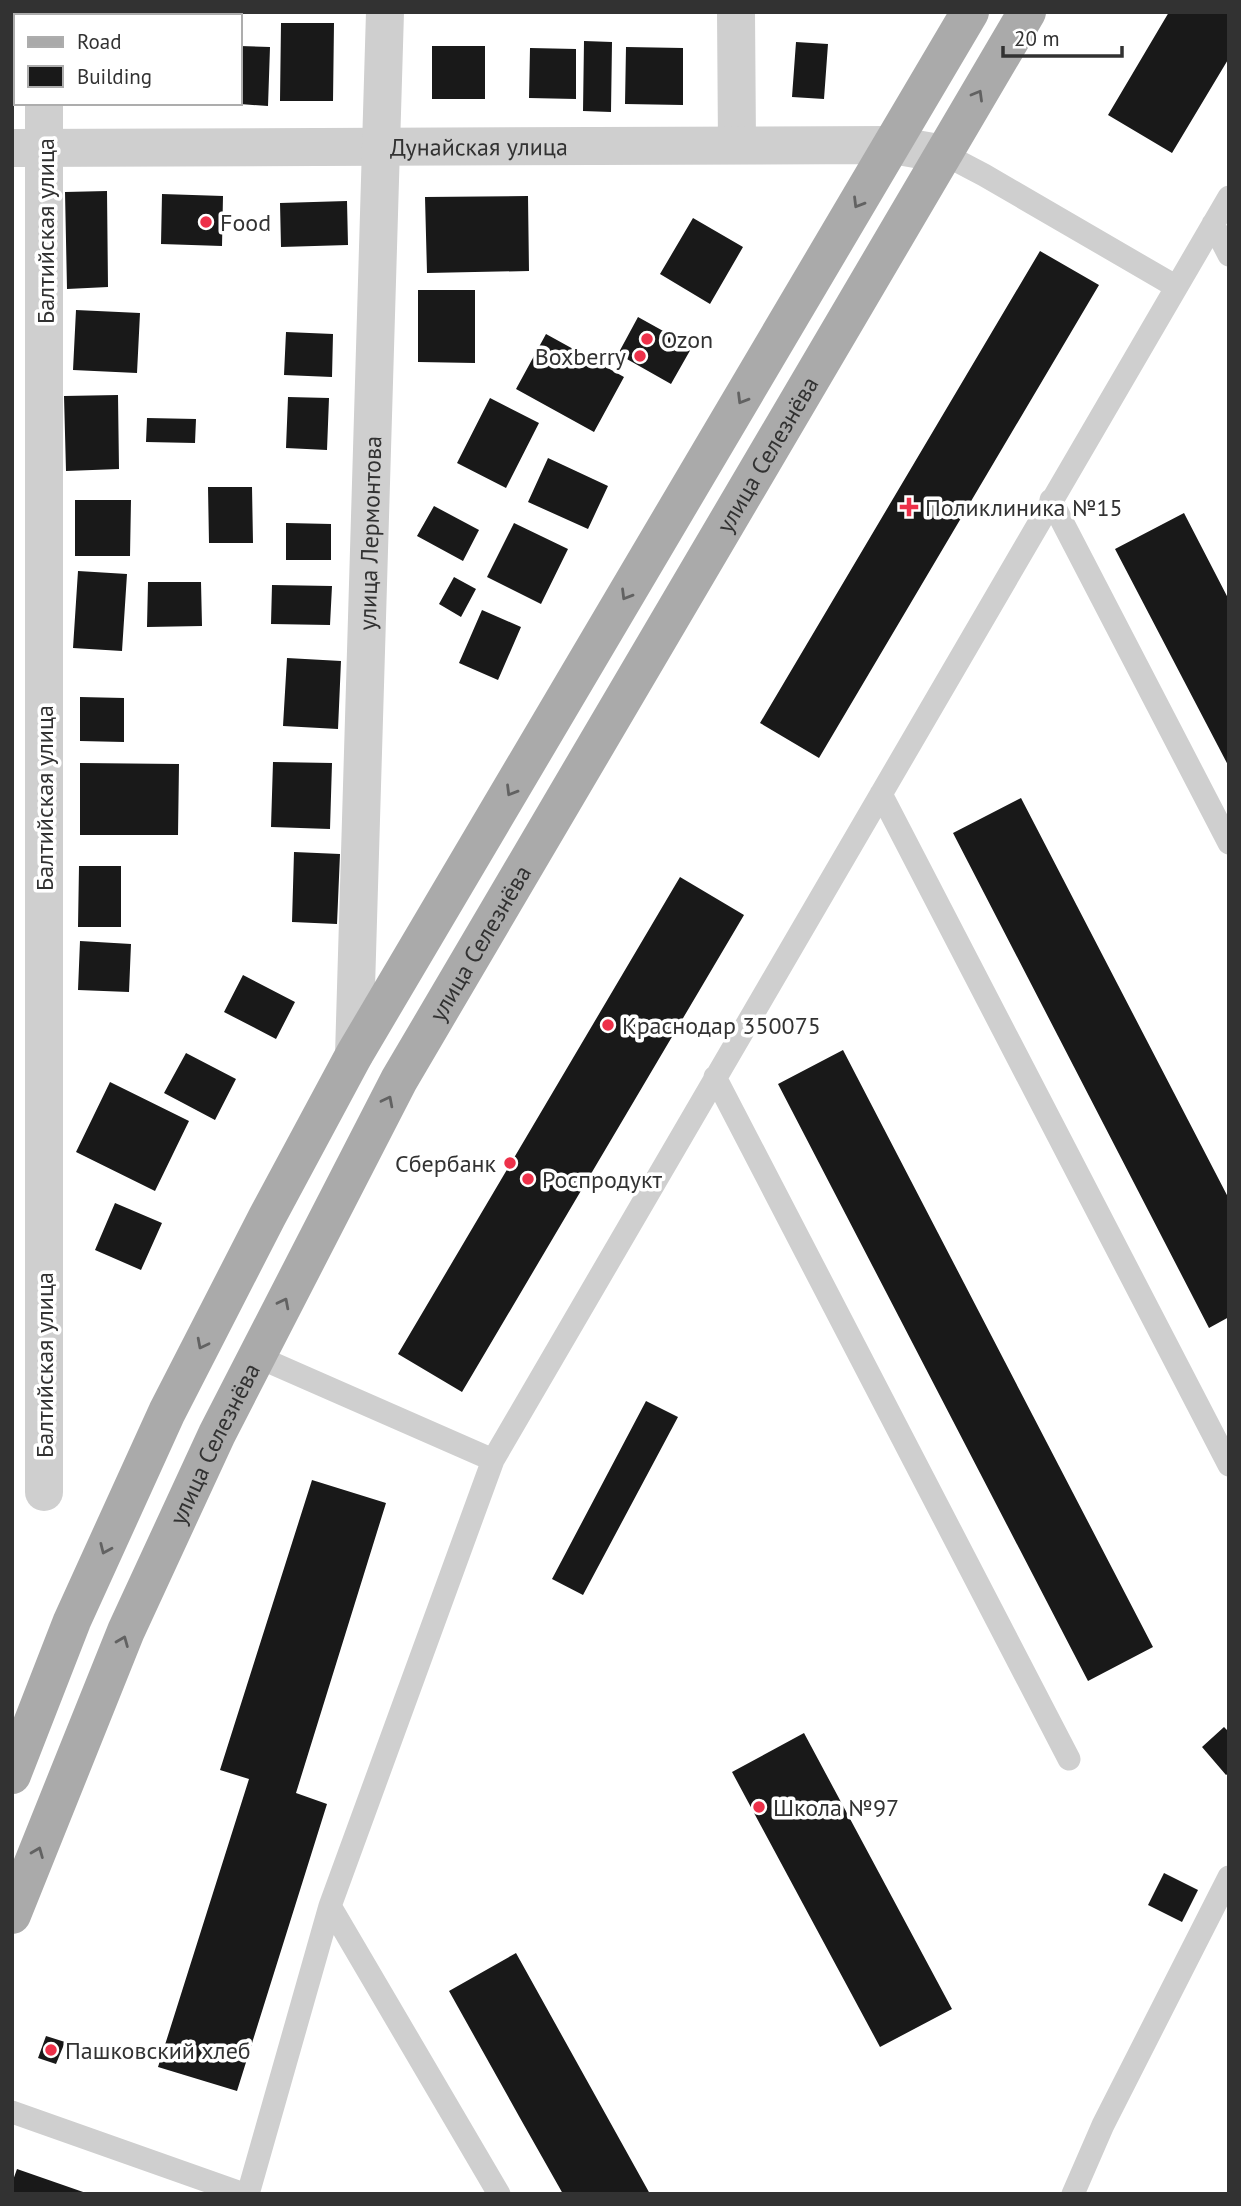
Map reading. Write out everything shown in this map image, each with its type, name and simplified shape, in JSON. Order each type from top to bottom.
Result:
[{"type":"main road","name":"улица Селезнёва","points":[[12,1775],[72,1621],[167,1412],[354,1055],[970,12]]},
{"type":"main road","name":"улица Селезнёва","points":[[12,1915],[127,1631],[217,1434],[399,1080],[1027,12]]},
{"type":"street","name":"улица Лермонтова","points":[[354,1055],[385,12]]},
{"type":"street","points":[[736,12],[737,145]]},
{"type":"street","name":"Балтийская улица","points":[[43,105],[29,148],[44,1492]]},
{"type":"street","name":"Дунайская улица","points":[[29,148],[893,145],[944,154]]},
{"type":"lane","points":[[944,154],[1175,286]]},
{"type":"lane","points":[[12,2112],[246,2194],[330,1906],[493,1460],[1229,197]]},
{"type":"lane","points":[[1213,224],[1229,254]]},
{"type":"lane","points":[[1051,500],[1229,843]]},
{"type":"lane","points":[[881,794],[1229,1465]]},
{"type":"lane","points":[[715,1077],[1069,1759]]},
{"type":"lane","points":[[256,1356],[493,1460]]},
{"type":"lane","points":[[1073,2194],[1103,2125],[1229,1877]]},
{"type":"lane","points":[[330,1906],[499,2194]]},
{"type":"building","points":[[1169,12],[1229,12],[1229,58],[1172,153],[1108,115]]},
{"type":"building","points":[[281,23],[334,23],[333,101],[280,101]]},
{"type":"building","points":[[584,41],[612,42],[611,112],[583,111]]},
{"type":"building","points":[[796,42],[828,44],[824,99],[792,97]]},
{"type":"building","points":[[242,46],[270,47],[268,106],[242,104]]},
{"type":"building","points":[[432,46],[485,46],[485,99],[432,99]]},
{"type":"building","points":[[626,47],[683,48],[683,105],[625,104]]},
{"type":"building","points":[[530,48],[576,49],[576,99],[529,98]]},
{"type":"building","points":[[107,191],[108,287],[67,289],[65,192]]},
{"type":"building","points":[[162,194],[223,196],[222,246],[161,244]]},
{"type":"building","points":[[528,196],[529,271],[427,273],[425,197]]},
{"type":"building","points":[[347,201],[348,245],[281,247],[280,203]]},
{"type":"building","points":[[693,218],[743,247],[710,304],[660,274]]},
{"type":"building","points":[[1040,251],[1099,285],[819,758],[760,723]]},
{"type":"building","points":[[418,290],[475,290],[475,363],[418,362]]},
{"type":"building","points":[[76,310],[140,313],[137,373],[73,370]]},
{"type":"building","points":[[638,317],[692,347],[671,384],[618,354]]},
{"type":"building","points":[[286,332],[333,334],[332,377],[284,375]]},
{"type":"building","points":[[546,334],[624,377],[594,432],[516,389]]},
{"type":"building","points":[[118,395],[119,469],[66,471],[64,396]]},
{"type":"building","points":[[288,397],[329,398],[327,450],[286,448]]},
{"type":"building","points":[[490,398],[539,423],[506,488],[457,463]]},
{"type":"building","points":[[147,418],[196,419],[195,443],[146,442]]},
{"type":"building","points":[[548,458],[608,486],[588,529],[528,502]]},
{"type":"building","points":[[208,487],[252,487],[253,543],[209,543]]},
{"type":"building","points":[[75,500],[131,500],[130,556],[75,556]]},
{"type":"building","points":[[434,506],[479,530],[463,561],[417,536]]},
{"type":"building","points":[[1184,513],[1229,600],[1229,767],[1115,549]]},
{"type":"building","points":[[286,523],[331,524],[331,560],[286,560]]},
{"type":"building","points":[[514,523],[568,549],[541,604],[487,577]]},
{"type":"building","points":[[78,571],[127,574],[122,651],[73,648]]},
{"type":"building","points":[[454,577],[476,589],[461,617],[439,604]]},
{"type":"building","points":[[148,582],[201,582],[202,626],[147,627]]},
{"type":"building","points":[[272,585],[332,586],[330,625],[271,624]]},
{"type":"building","points":[[482,610],[521,627],[498,680],[459,663]]},
{"type":"building","points":[[287,658],[341,661],[338,729],[283,726]]},
{"type":"building","points":[[80,697],[124,698],[124,742],[80,741]]},
{"type":"building","points":[[273,762],[332,763],[330,829],[271,827]]},
{"type":"building","points":[[80,763],[179,764],[178,835],[80,835]]},
{"type":"building","points":[[1021,798],[1229,1199],[1229,1317],[1209,1328],[953,833]]},
{"type":"building","points":[[294,852],[340,854],[337,924],[292,922]]},
{"type":"building","points":[[79,866],[121,866],[121,927],[78,927]]},
{"type":"building","points":[[680,877],[744,915],[462,1392],[398,1354]]},
{"type":"building","points":[[80,941],[131,944],[129,992],[78,990]]},
{"type":"building","points":[[243,975],[295,1002],[276,1039],[224,1012]]},
{"type":"building","points":[[843,1050],[1153,1647],[1088,1681],[778,1084]]},
{"type":"building","points":[[186,1053],[236,1079],[215,1120],[164,1093]]},
{"type":"building","points":[[110,1082],[189,1121],[155,1191],[76,1152]]},
{"type":"building","points":[[115,1203],[162,1223],[141,1270],[95,1250]]},
{"type":"building","points":[[646,1401],[678,1417],[583,1595],[552,1579]]},
{"type":"building","points":[[312,1480],[386,1503],[296,1793],[327,1804],[237,2091],[158,2067],[249,1779],[220,1770]]},
{"type":"building","points":[[1224,1727],[1229,1732],[1229,1773],[1226,1775],[1202,1747]]},
{"type":"building","points":[[804,1733],[952,2009],[880,2047],[732,1772]]},
{"type":"building","points":[[1164,1873],[1198,1890],[1182,1922],[1148,1905]]},
{"type":"building","points":[[516,1953],[650,2194],[563,2194],[449,1991]]},
{"type":"building","name":"Пашковский хлеб","points":[[46,2036],[65,2042],[56,2064],[38,2058]]},
{"type":"building","points":[[17,2169],[86,2194],[12,2194],[12,2183]]},
{"type":"place","name":"Food","points":[[206,222]]},
{"type":"place","name":"Ozon","points":[[647,339]]},
{"type":"place","name":"Boxberry","points":[[640,356]]},
{"type":"place","name":"Поликлиника №15","points":[[909,507]]},
{"type":"place","name":"Краснодар 350075","points":[[608,1025]]},
{"type":"place","name":"Сбербанк","points":[[510,1163]]},
{"type":"place","name":"Роспродукт","points":[[528,1179]]},
{"type":"place","name":"Школа №97","points":[[759,1807]]},
{"type":"place","name":"Пашковский хлеб","points":[[51,2050]]}]
